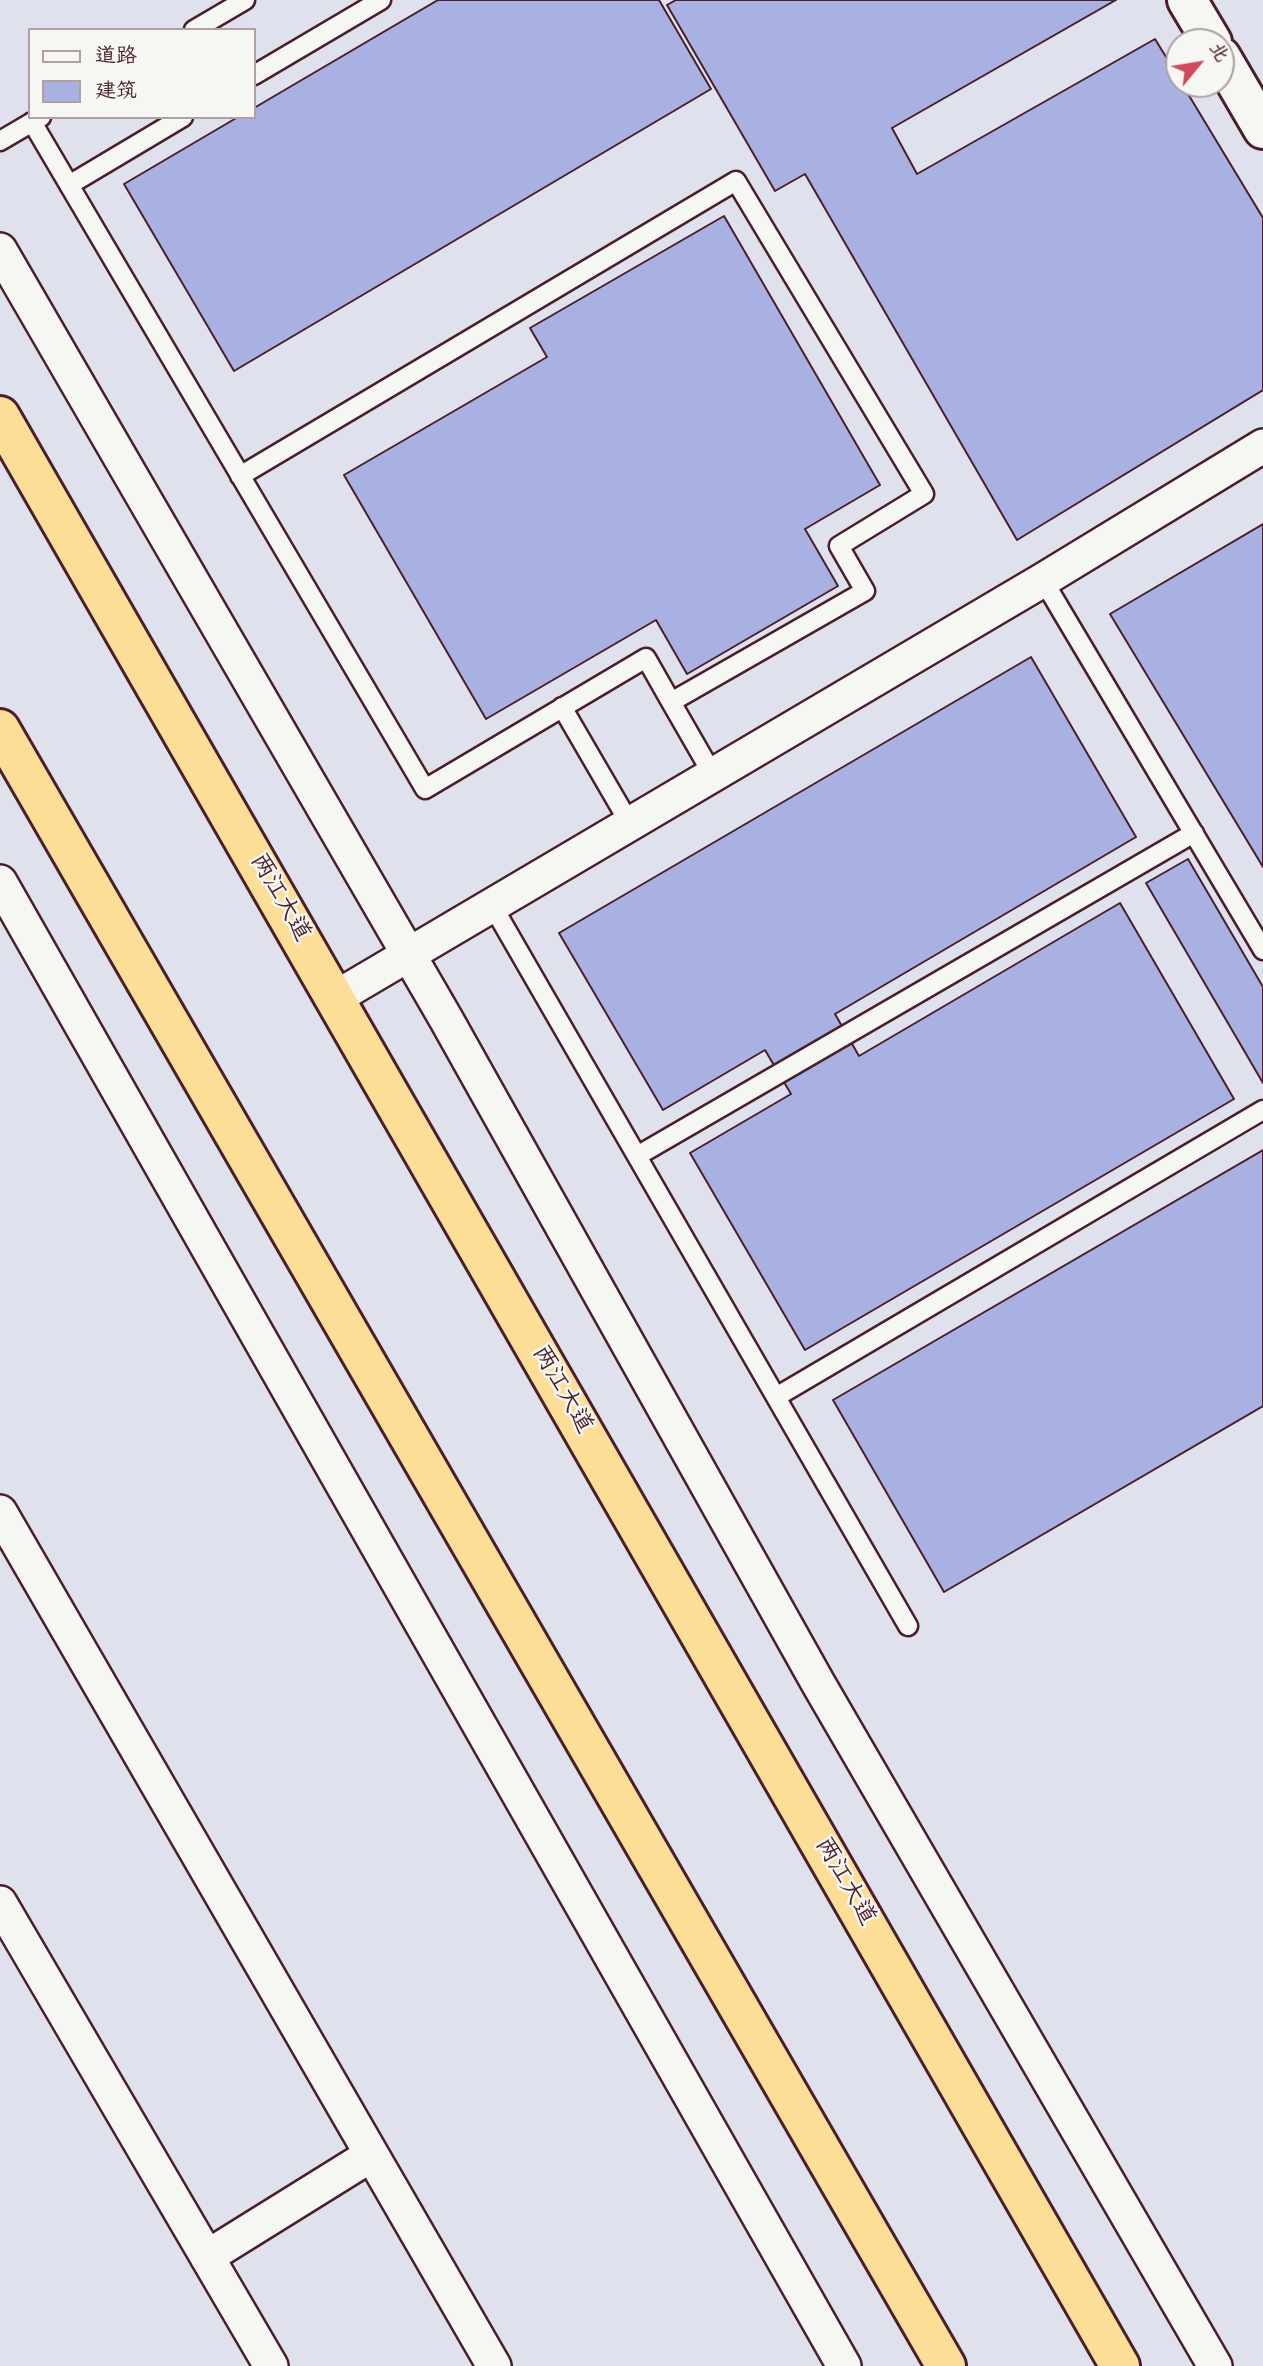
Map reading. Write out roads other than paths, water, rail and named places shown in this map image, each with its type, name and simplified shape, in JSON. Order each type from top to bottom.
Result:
[{"type":"highway","name":"两江大道","points":[[0,416],[1120,2366]]},
{"type":"highway","points":[[0,729],[946,2366]]},
{"type":"main road","points":[[1187,0],[1204,28]]},
{"type":"main road","points":[[1235,81],[1263,129]]},
{"type":"street","points":[[0,250],[408,955],[818,1683],[1214,2366]]},
{"type":"street","points":[[335,998],[1043,580],[1263,446]]},
{"type":"street","points":[[0,882],[844,2366]]},
{"type":"street","points":[[0,1512],[494,2366]]},
{"type":"street","points":[[0,1903],[271,2366]]},
{"type":"street","points":[[207,2257],[372,2155]]},
{"type":"lane","points":[[197,28],[246,0]]},
{"type":"lane","points":[[256,74],[381,0]]},
{"type":"lane","points":[[69,185],[180,119]]},
{"type":"lane","points":[[0,141],[36,120],[69,185],[425,789],[646,657],[713,775]]},
{"type":"lane","points":[[240,476],[736,181],[923,494],[839,546],[865,590],[671,702]]},
{"type":"lane","points":[[1043,580],[1263,950]]},
{"type":"lane","points":[[562,707],[630,824]]},
{"type":"lane","points":[[637,1156],[1195,833]]},
{"type":"lane","points":[[492,905],[908,1626]]},
{"type":"lane","points":[[776,1397],[1263,1110]]}]
